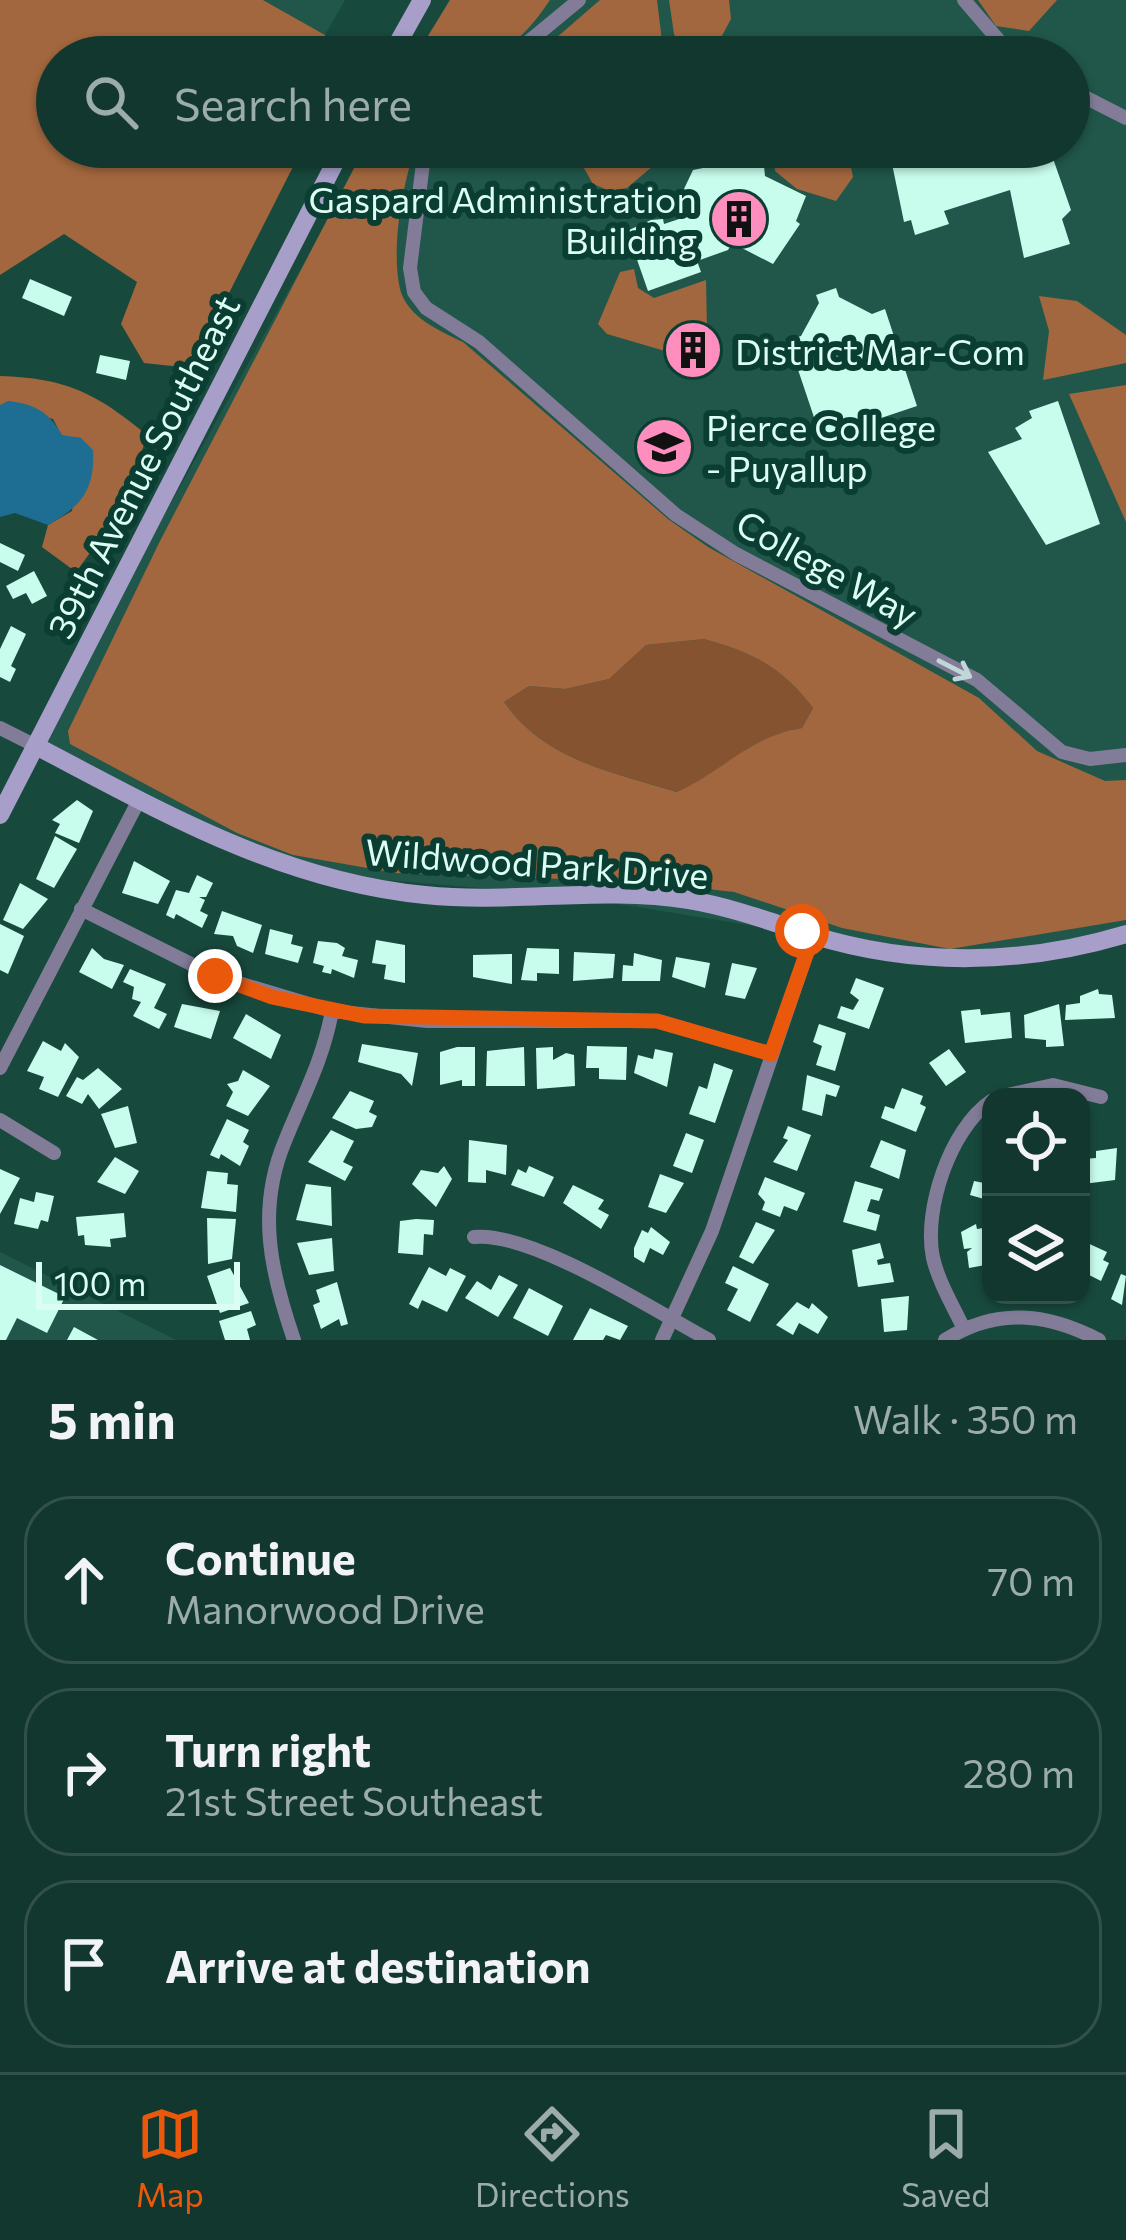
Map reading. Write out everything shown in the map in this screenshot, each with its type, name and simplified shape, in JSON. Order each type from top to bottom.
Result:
[{"type":"street","points":[[402,36],[422,0]]},
{"type":"street","points":[[538,36],[575,0]]},
{"type":"street","points":[[964,0],[995,36]]},
{"type":"street","points":[[1090,100],[1126,118]]},
{"type":"street","name":"39th Avenue Southeast","points":[[0,815],[332,168]]},
{"type":"street","name":"College Way","points":[[422,168],[410,268],[418,300],[478,342],[676,514],[850,617],[994,691],[1062,752],[1090,759],[1126,755]]},
{"type":"street","points":[[0,728],[36,746]]},
{"type":"street","name":"Wildwood Park Drive","points":[[36,746],[260,858],[342,883],[451,897],[614,894],[674,898],[901,954],[1004,958],[1126,934]]},
{"type":"street","points":[[0,1068],[139,800]]},
{"type":"street","points":[[81,909],[215,976],[332,1011],[427,1021],[657,1021],[771,1054]]},
{"type":"street","points":[[662,1340],[712,1231],[813,935]]},
{"type":"street","points":[[294,1340],[271,1264],[268,1211],[278,1159],[319,1071],[332,1011]]},
{"type":"street","points":[[1090,1093],[1101,1096]]},
{"type":"street","points":[[964,1329],[938,1274],[932,1220],[962,1132],[982,1112]]},
{"type":"street","points":[[0,1120],[53,1153]]},
{"type":"street","points":[[474,1237],[496,1236],[530,1246],[709,1340]]},
{"type":"street","points":[[946,1340],[1001,1317],[1028,1316],[1068,1325],[1099,1340]]},
{"type":"shaded area","points":[[0,0],[263,0],[325,35],[36,36],[36,168],[292,168],[191,368],[144,363],[121,324],[137,282],[64,234],[0,275]]},
{"type":"shaded area","points":[[263,0],[345,0],[325,35]]},
{"type":"shaded area","name":"Pierce College - Puyallup","points":[[449,0],[1126,0],[1126,933],[952,958],[563,895],[313,874],[36,747],[356,168],[1090,168],[1090,36],[429,36]]},
{"type":"shaded area","points":[[450,0],[550,0],[521,36],[428,36]]},
{"type":"shaded area","points":[[600,0],[657,0],[661,36],[558,36]]},
{"type":"shaded area","points":[[669,0],[729,0],[731,19],[722,36],[674,34]]},
{"type":"shaded area","points":[[978,0],[1057,0],[1029,31],[996,26]]},
{"type":"shaded area","points":[[354,168],[409,168],[397,237],[398,273],[404,299],[426,322],[463,342],[668,519],[708,547],[979,698],[1037,751],[1105,781],[1126,780],[1126,920],[950,949],[842,928],[734,892],[646,882],[396,873],[293,855],[237,833],[70,744],[68,731],[159,543]],"holes":[[[704,639],[751,656],[778,672],[813,708],[802,728],[752,746],[677,792],[560,751],[539,738],[504,702],[529,686],[565,689],[609,679],[646,645]]]},
{"type":"shaded area","points":[[584,168],[651,168],[627,188],[610,191],[593,184]]},
{"type":"shaded area","points":[[851,168],[853,177],[836,201],[797,189],[775,171]]},
{"type":"shaded area","points":[[634,269],[638,288],[654,298],[706,280],[707,330],[674,330],[666,336],[665,351],[607,334],[598,324],[620,272]]},
{"type":"shaded area","points":[[1039,296],[1077,301],[1126,335],[1126,363],[1043,380],[1049,331]]},
{"type":"shaded area","points":[[0,376],[44,380],[79,390],[147,435],[125,505],[76,572],[42,547],[48,525],[72,511],[81,438],[62,436],[53,419],[0,405]]},
{"type":"shaded area","points":[[1126,385],[1126,522],[1069,394]]},
{"type":"shaded area","points":[[704,639],[765,663],[813,708],[802,728],[768,738],[678,792],[560,751],[539,738],[504,702],[529,686],[565,689],[609,679],[646,645]]},
{"type":"shaded area","points":[[0,1252],[176,1340],[0,1340]]},
{"type":"water","points":[[8,401],[40,410],[62,435],[81,438],[93,450],[92,476],[84,495],[48,525],[15,513],[0,517],[0,405]]},
{"type":"building","name":"Gaspard Administration Building","points":[[764,168],[765,176],[806,196],[796,221],[800,224],[773,264],[732,243],[728,250],[697,261],[701,272],[648,291],[627,231],[651,220],[663,219],[664,224],[682,218],[690,203],[684,189],[693,170]]},
{"type":"building","points":[[893,168],[1056,168],[1071,210],[1062,219],[1070,244],[1024,258],[1010,190],[944,211],[949,224],[915,235],[911,220],[904,222]]},
{"type":"building","points":[[30,279],[72,297],[64,316],[22,298]]},
{"type":"building","points":[[836,288],[839,297],[872,314],[885,309],[917,406],[821,438],[788,340],[801,336],[819,303],[816,295]]},
{"type":"building","name":"District Mar-Com","points":[[712,333],[715,363],[673,367],[670,338]]},
{"type":"building","points":[[100,355],[130,361],[126,380],[96,373]]},
{"type":"building","points":[[1058,401],[1100,524],[1046,545],[988,452],[1022,439],[1015,428],[1032,418],[1029,411]]},
{"type":"building","points":[[0,543],[25,555],[18,571],[0,562]]},
{"type":"building","points":[[34,571],[47,596],[32,604],[26,593],[13,599],[6,586]]},
{"type":"building","points":[[11,626],[26,634],[11,666],[16,669],[10,682],[0,677],[0,649]]},
{"type":"building","points":[[77,800],[93,811],[79,843],[55,833],[60,824],[52,820]]},
{"type":"building","points":[[55,836],[77,849],[54,888],[36,879]]},
{"type":"building","points":[[134,861],[170,881],[158,904],[122,893]]},
{"type":"building","points":[[197,875],[213,883],[206,897],[199,897],[205,900],[200,911],[208,915],[202,928],[176,914],[174,919],[166,915],[176,890],[189,893]]},
{"type":"building","points":[[20,883],[48,899],[23,929],[3,920]]},
{"type":"building","points":[[222,911],[262,925],[253,953],[237,946],[233,936],[214,934]]},
{"type":"building","points":[[0,924],[24,936],[8,974],[0,970]]},
{"type":"building","points":[[270,929],[293,935],[291,944],[303,947],[298,963],[265,954]]},
{"type":"building","points":[[376,940],[405,945],[405,983],[384,979],[386,965],[372,963]]},
{"type":"building","points":[[318,941],[337,943],[345,948],[342,956],[358,960],[354,978],[332,969],[331,974],[322,972],[324,966],[313,963]]},
{"type":"building","points":[[92,948],[104,959],[124,965],[112,989],[79,972]]},
{"type":"building","points":[[527,948],[559,949],[559,974],[537,973],[537,981],[521,980]]},
{"type":"building","points":[[574,952],[615,954],[613,978],[573,981]]},
{"type":"building","points":[[634,953],[662,960],[660,981],[622,981],[623,965],[633,966]]},
{"type":"building","points":[[512,954],[512,984],[473,977],[473,955]]},
{"type":"building","points":[[676,957],[710,963],[705,988],[672,977]]},
{"type":"building","points":[[732,963],[757,968],[745,999],[725,995]]},
{"type":"building","points":[[130,969],[166,984],[154,1008],[167,1014],[159,1029],[133,1016],[141,1002],[132,999],[134,987],[123,982]]},
{"type":"building","points":[[856,978],[884,988],[869,1029],[837,1018],[841,1006],[853,1010],[859,1000],[850,993]]},
{"type":"building","points":[[1098,989],[1099,994],[1112,995],[1115,1018],[1065,1020],[1066,1005],[1080,1003],[1080,996]]},
{"type":"building","points":[[182,1004],[220,1011],[211,1039],[174,1027]]},
{"type":"building","points":[[1059,1004],[1064,1046],[1046,1047],[1046,1040],[1025,1038],[1024,1015]]},
{"type":"building","points":[[980,1009],[981,1015],[1010,1012],[1012,1038],[965,1043],[961,1011]]},
{"type":"building","points":[[246,1014],[281,1035],[271,1059],[233,1038]]},
{"type":"building","points":[[819,1024],[846,1033],[835,1071],[816,1065],[822,1046],[813,1042]]},
{"type":"building","points":[[43,1041],[61,1051],[65,1043],[79,1057],[58,1097],[39,1089],[44,1077],[27,1071]]},
{"type":"building","points":[[362,1044],[418,1053],[412,1086],[401,1074],[358,1062]]},
{"type":"building","points":[[587,1046],[627,1047],[626,1080],[599,1079],[599,1068],[586,1068]]},
{"type":"building","points":[[475,1047],[475,1086],[462,1086],[462,1080],[440,1085],[440,1052]]},
{"type":"building","points":[[524,1047],[525,1086],[486,1086],[487,1051]]},
{"type":"building","points":[[553,1047],[553,1060],[566,1053],[574,1055],[575,1086],[537,1089],[536,1048]]},
{"type":"building","points":[[655,1049],[673,1053],[667,1087],[634,1073],[638,1055],[653,1059]]},
{"type":"building","points":[[949,1049],[966,1072],[946,1086],[929,1063]]},
{"type":"building","points":[[714,1063],[733,1070],[715,1123],[689,1114],[699,1086],[707,1089]]},
{"type":"building","points":[[98,1068],[122,1089],[99,1109],[88,1094],[82,1104],[66,1096],[77,1077],[83,1080]]},
{"type":"building","points":[[243,1070],[270,1086],[248,1116],[226,1106],[233,1092],[227,1084],[238,1081]]},
{"type":"building","points":[[807,1075],[840,1086],[836,1097],[826,1094],[822,1116],[802,1110]]},
{"type":"building","points":[[902,1088],[923,1096],[920,1104],[926,1107],[916,1132],[881,1118],[885,1106],[894,1109]]},
{"type":"building","points":[[350,1091],[374,1101],[369,1112],[377,1116],[372,1127],[356,1129],[332,1118]]},
{"type":"building","points":[[128,1106],[137,1143],[115,1148],[101,1114]]},
{"type":"building","points":[[227,1119],[249,1130],[243,1142],[249,1146],[240,1166],[221,1154],[219,1159],[210,1155]]},
{"type":"building","points":[[788,1126],[811,1135],[797,1171],[773,1162],[788,1140],[783,1138]]},
{"type":"building","points":[[331,1130],[354,1141],[343,1162],[353,1167],[345,1181],[308,1162]]},
{"type":"building","points":[[686,1133],[704,1140],[692,1173],[673,1166]]},
{"type":"building","points":[[469,1140],[507,1145],[506,1175],[486,1170],[486,1183],[468,1182]]},
{"type":"building","points":[[881,1140],[906,1150],[899,1179],[870,1167]]},
{"type":"building","points":[[1117,1148],[1115,1180],[1090,1183],[1090,1158],[1096,1158],[1096,1151]]},
{"type":"building","points":[[115,1157],[139,1171],[125,1194],[97,1182]]},
{"type":"building","points":[[444,1166],[452,1179],[436,1207],[412,1184],[421,1170],[438,1173]]},
{"type":"building","points":[[529,1166],[554,1177],[544,1197],[511,1185],[518,1169],[526,1173]]},
{"type":"building","points":[[0,1169],[20,1178],[0,1214]]},
{"type":"building","points":[[207,1171],[228,1173],[227,1184],[238,1185],[236,1212],[201,1208]]},
{"type":"building","points":[[660,1174],[684,1183],[666,1213],[648,1207]]},
{"type":"building","points":[[765,1177],[805,1193],[797,1211],[784,1206],[780,1217],[762,1210],[765,1202],[758,1194]]},
{"type":"building","points":[[855,1181],[883,1189],[879,1201],[871,1199],[867,1211],[880,1215],[876,1231],[843,1222]]},
{"type":"building","points":[[974,1181],[982,1183],[982,1198],[970,1195]]},
{"type":"building","points":[[306,1184],[331,1187],[332,1226],[296,1220]]},
{"type":"building","points":[[573,1185],[604,1200],[598,1209],[609,1215],[601,1229],[563,1203]]},
{"type":"building","points":[[36,1192],[54,1196],[48,1222],[41,1220],[38,1229],[14,1224],[20,1198],[34,1202]]},
{"type":"building","points":[[124,1213],[126,1237],[110,1239],[111,1247],[85,1245],[84,1235],[78,1236],[76,1217]]},
{"type":"building","points":[[207,1218],[236,1219],[232,1259],[208,1264]]},
{"type":"building","points":[[434,1220],[433,1235],[424,1234],[423,1255],[398,1253],[400,1221]]},
{"type":"building","points":[[756,1222],[775,1230],[753,1264],[739,1257]]},
{"type":"building","points":[[976,1224],[982,1228],[982,1266],[969,1268],[967,1252],[972,1248],[964,1249],[961,1232]]},
{"type":"building","points":[[651,1227],[670,1242],[663,1255],[650,1248],[644,1263],[634,1257],[634,1248],[642,1230],[648,1233]]},
{"type":"building","points":[[332,1238],[334,1271],[309,1275],[297,1243]]},
{"type":"building","points":[[880,1243],[884,1258],[877,1260],[878,1265],[890,1263],[894,1282],[858,1287],[852,1250]]},
{"type":"building","points":[[1090,1244],[1107,1252],[1103,1260],[1109,1263],[1101,1281],[1090,1276]]},
{"type":"building","points":[[0,1265],[65,1297],[47,1333],[17,1318],[6,1340],[0,1340]]},
{"type":"building","points":[[733,1266],[769,1284],[750,1322],[727,1310],[738,1289],[725,1283]]},
{"type":"building","points":[[429,1267],[446,1276],[450,1268],[466,1276],[447,1312],[422,1300],[418,1309],[409,1304]]},
{"type":"building","points":[[230,1268],[249,1303],[220,1313],[207,1276]]},
{"type":"building","points":[[1121,1274],[1126,1276],[1122,1305],[1111,1299]]},
{"type":"building","points":[[499,1275],[518,1285],[498,1317],[465,1298],[477,1281],[491,1290]]},
{"type":"building","points":[[337,1282],[348,1324],[341,1326],[339,1319],[321,1329],[313,1305],[320,1302],[316,1290]]},
{"type":"building","points":[[529,1288],[563,1306],[548,1336],[513,1318]]},
{"type":"building","points":[[909,1296],[907,1330],[884,1332],[881,1299]]},
{"type":"building","points":[[797,1302],[809,1309],[812,1303],[828,1317],[818,1334],[799,1323],[793,1335],[776,1325]]},
{"type":"building","points":[[590,1308],[628,1326],[620,1340],[606,1335],[603,1340],[573,1340]]},
{"type":"building","points":[[251,1311],[256,1325],[247,1329],[250,1340],[225,1340],[219,1321]]},
{"type":"building","points":[[74,1327],[98,1340],[67,1340]]},
{"type":"place","name":"Gaspard Administration Building","points":[[739,219]]},
{"type":"place","name":"District Mar-Com","points":[[693,350]]},
{"type":"place","name":"Pierce College - Puyallup","points":[[664,447]]},
{"type":"route","points":[[215,976],[272,997],[364,1016],[427,1021],[657,1021],[703,1030],[771,1054],[813,935],[802,931]]}]
